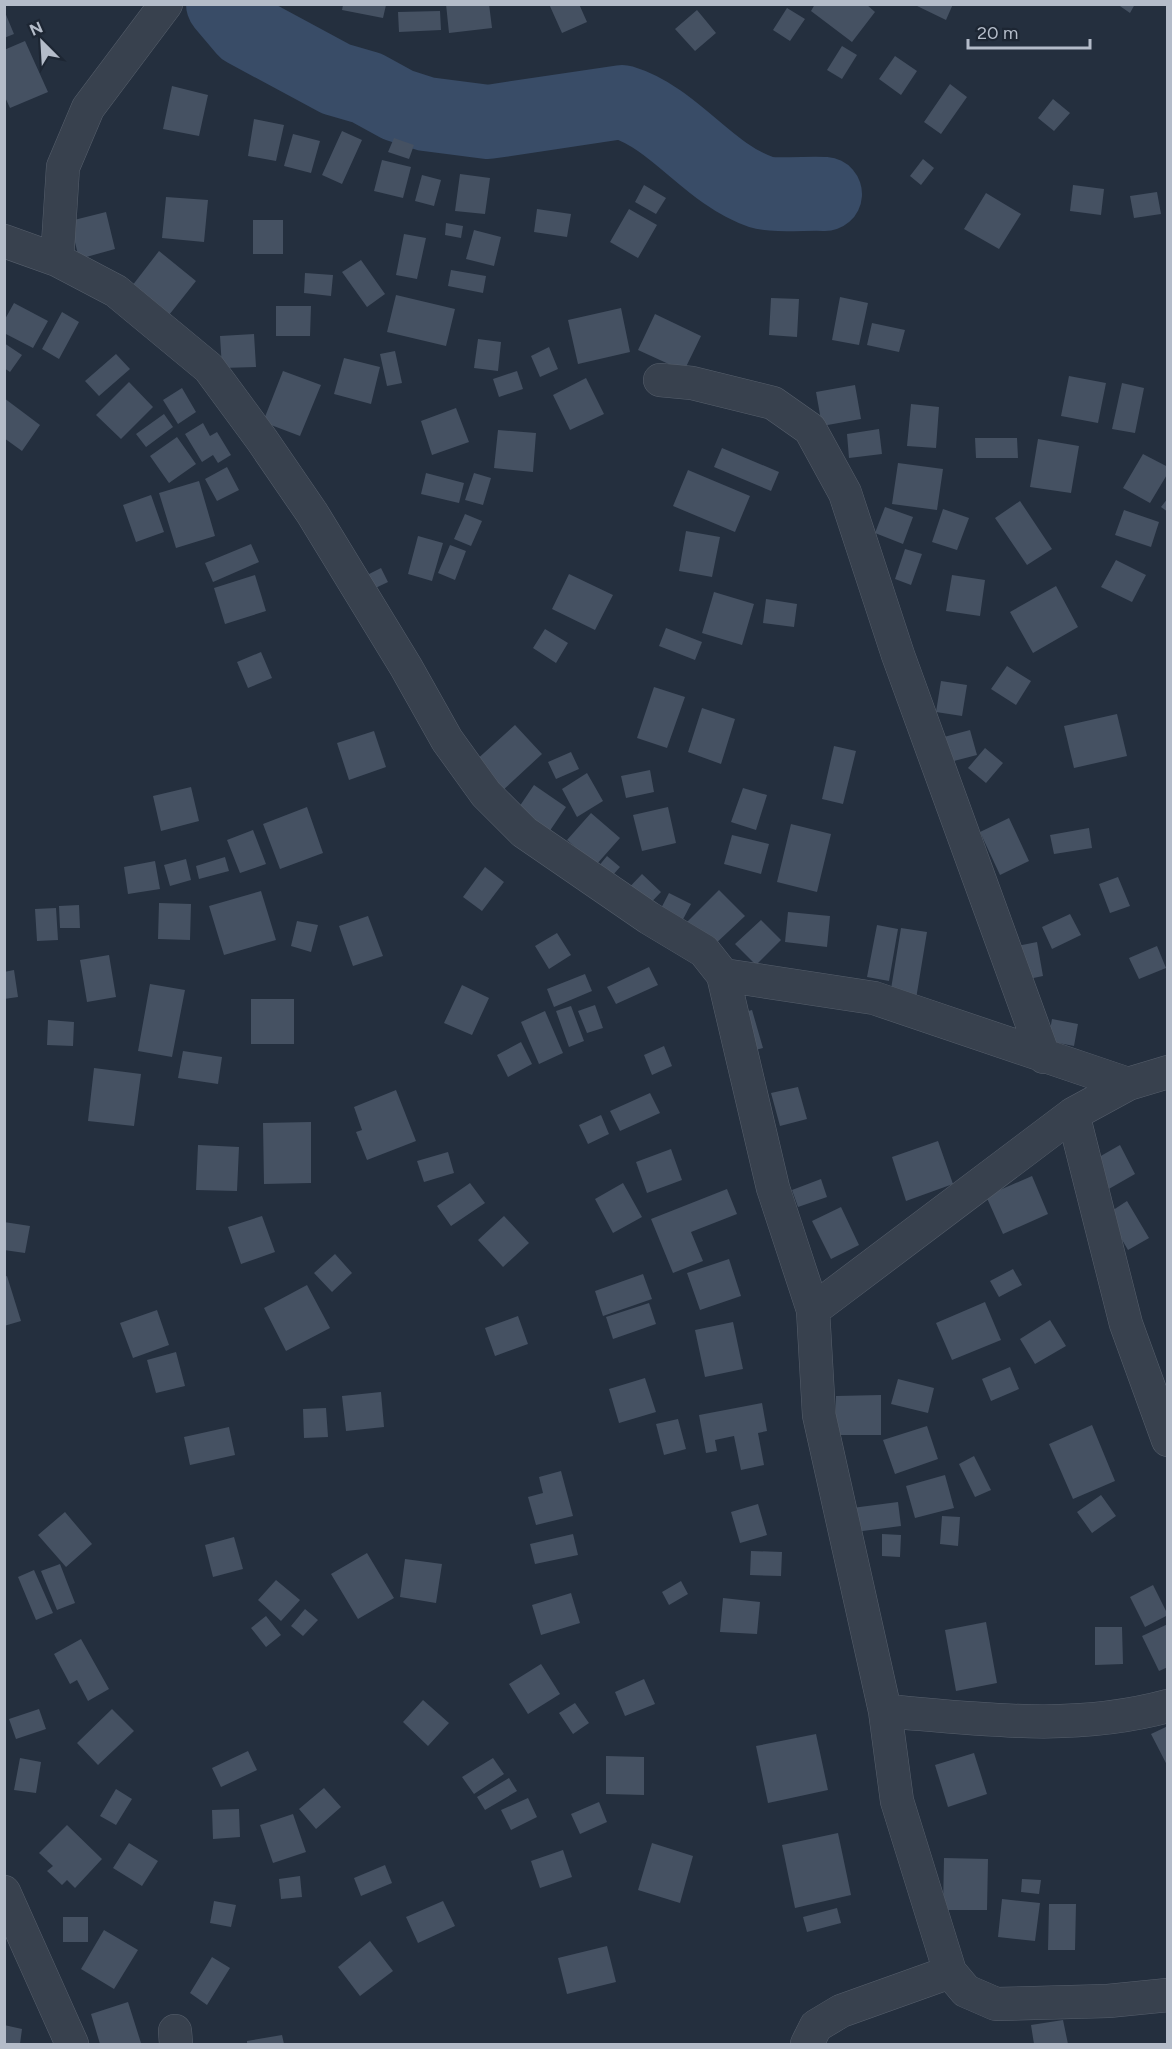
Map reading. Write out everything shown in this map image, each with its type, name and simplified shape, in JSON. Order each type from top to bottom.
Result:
[{"type":"street","points":[[57,260],[63,167],[88,108],[166,4]]},
{"type":"street","points":[[4,242],[57,260],[116,291],[208,368],[262,440],[312,513],[406,667],[447,740],[486,794],[524,832],[649,918],[704,951],[723,975],[773,1188],[813,1310],[819,1415],[885,1711],[897,1801],[950,1972],[966,1991],[996,2004],[1108,2001],[1167,1995]]},
{"type":"street","points":[[660,380],[692,383],[773,403],[810,429],[844,493],[898,655],[1044,1057]]},
{"type":"street","points":[[723,975],[874,998],[1128,1084]]},
{"type":"street","points":[[813,1310],[1073,1114],[1128,1084],[1167,1072]]},
{"type":"street","points":[[1073,1114],[1126,1324],[1167,1440]]},
{"type":"street","points":[[885,1711],[1051,1723],[1125,1718],[1167,1706]]},
{"type":"street","points":[[6,1901],[72,2044]]},
{"type":"street","points":[[807,2044],[816,2026],[841,2012],[950,1972]]},
{"type":"building","points":[[446,4],[489,4],[492,28],[449,33]]},
{"type":"building","points":[[549,4],[579,4],[587,22],[562,33]]},
{"type":"building","points":[[815,4],[866,4],[875,12],[852,42],[811,11]]},
{"type":"building","points":[[913,4],[953,4],[946,20]]},
{"type":"building","points":[[1117,4],[1135,4],[1130,13]]},
{"type":"building","points":[[343,5],[386,5],[383,18],[342,10]]},
{"type":"building","points":[[787,8],[805,19],[790,41],[773,30]]},
{"type":"building","points":[[4,10],[14,34],[4,38]]},
{"type":"building","points":[[697,10],[716,33],[695,51],[675,29]]},
{"type":"building","points":[[440,11],[441,30],[399,32],[398,12]]},
{"type":"building","points":[[25,41],[48,92],[10,108],[4,95],[4,50]]},
{"type":"building","points":[[842,46],[857,55],[842,79],[827,70]]},
{"type":"building","points":[[895,56],[917,71],[901,95],[879,79]]},
{"type":"building","points":[[950,84],[967,97],[941,134],[924,122]]},
{"type":"building","points":[[172,86],[208,95],[199,136],[163,129]]},
{"type":"building","points":[[1053,99],[1070,113],[1054,131],[1038,118]]},
{"type":"building","points":[[254,119],[284,125],[276,161],[248,156]]},
{"type":"building","points":[[342,131],[362,140],[342,184],[322,175]]},
{"type":"building","points":[[293,134],[320,141],[311,173],[284,166]]},
{"type":"building","points":[[394,138],[414,145],[409,159],[388,152]]},
{"type":"building","points":[[923,159],[934,168],[921,185],[910,176]]},
{"type":"building","points":[[382,160],[411,167],[403,198],[374,191]]},
{"type":"building","points":[[460,174],[490,178],[485,214],[455,211]]},
{"type":"building","points":[[422,175],[441,180],[434,206],[415,201]]},
{"type":"building","points":[[644,185],[666,198],[656,214],[635,202]]},
{"type":"building","points":[[1073,185],[1104,189],[1101,215],[1070,211]]},
{"type":"building","points":[[1157,192],[1161,214],[1134,218],[1130,196]]},
{"type":"building","points":[[986,193],[1021,214],[999,249],[964,229]]},
{"type":"building","points":[[166,197],[208,200],[204,242],[162,238]]},
{"type":"building","points":[[537,209],[571,214],[567,237],[534,232]]},
{"type":"building","points":[[629,209],[657,225],[638,258],[610,242]]},
{"type":"building","points":[[106,212],[115,249],[79,259],[70,221]]},
{"type":"building","points":[[253,220],[283,220],[283,254],[253,254]]},
{"type":"building","points":[[446,223],[463,226],[461,238],[445,235]]},
{"type":"building","points":[[474,230],[501,237],[494,266],[466,259]]},
{"type":"building","points":[[404,234],[426,238],[417,279],[396,275]]},
{"type":"building","points":[[159,251],[196,281],[169,315],[132,286]]},
{"type":"building","points":[[361,260],[385,294],[367,307],[342,272]]},
{"type":"building","points":[[451,270],[486,276],[483,293],[448,286]]},
{"type":"building","points":[[305,273],[333,275],[331,296],[304,293]]},
{"type":"building","points":[[396,295],[455,309],[446,346],[387,332]]},
{"type":"building","points":[[840,297],[868,303],[859,345],[832,340]]},
{"type":"building","points":[[771,298],[799,299],[797,337],[769,335]]},
{"type":"building","points":[[14,303],[48,321],[33,348],[4,333],[4,321]]},
{"type":"building","points":[[276,306],[311,306],[310,336],[276,336]]},
{"type":"building","points":[[621,308],[630,352],[578,364],[568,320]]},
{"type":"building","points":[[62,312],[79,322],[59,359],[42,349]]},
{"type":"building","points":[[655,314],[701,336],[684,371],[638,350]]},
{"type":"building","points":[[872,323],[905,330],[899,352],[867,345]]},
{"type":"building","points":[[254,334],[256,367],[222,368],[220,336]]},
{"type":"building","points":[[478,339],[501,342],[498,371],[474,368]]},
{"type":"building","points":[[4,343],[22,355],[10,372],[4,368]]},
{"type":"building","points":[[549,347],[558,369],[540,377],[531,356]]},
{"type":"building","points":[[395,351],[402,383],[387,386],[380,354]]},
{"type":"building","points":[[116,354],[130,369],[99,396],[85,381]]},
{"type":"building","points":[[344,358],[380,367],[371,404],[334,394]]},
{"type":"building","points":[[283,371],[321,385],[300,436],[263,422]]},
{"type":"building","points":[[517,371],[523,389],[499,397],[493,379]]},
{"type":"building","points":[[1069,376],[1106,383],[1098,423],[1061,416]]},
{"type":"building","points":[[586,378],[604,414],[570,430],[553,395]]},
{"type":"building","points":[[129,382],[153,407],[121,439],[96,415]]},
{"type":"building","points":[[1122,383],[1144,388],[1135,433],[1112,429]]},
{"type":"building","points":[[855,385],[861,419],[822,426],[816,392]]},
{"type":"building","points":[[182,388],[196,412],[178,424],[163,400]]},
{"type":"building","points":[[4,398],[40,425],[22,451],[4,438]]},
{"type":"building","points":[[911,404],[939,407],[936,448],[907,446]]},
{"type":"building","points":[[456,408],[469,442],[432,455],[421,421]]},
{"type":"building","points":[[164,414],[173,427],[146,447],[136,434]]},
{"type":"building","points":[[203,423],[210,436],[217,432],[231,455],[218,463],[213,455],[202,462],[185,434]]},
{"type":"building","points":[[879,429],[882,454],[849,458],[847,434]]},
{"type":"building","points":[[498,430],[536,433],[533,472],[494,468]]},
{"type":"building","points":[[177,437],[196,464],[169,483],[150,456]]},
{"type":"building","points":[[975,438],[1017,438],[1018,458],[976,458]]},
{"type":"building","points":[[1038,439],[1079,446],[1071,493],[1030,487]]},
{"type":"building","points":[[722,448],[779,472],[771,491],[714,467]]},
{"type":"building","points":[[1143,454],[1168,467],[1168,473],[1150,503],[1123,488]]},
{"type":"building","points":[[898,463],[943,469],[937,510],[892,504]]},
{"type":"building","points":[[227,467],[239,490],[217,501],[205,479]]},
{"type":"building","points":[[688,470],[750,496],[735,532],[673,506]]},
{"type":"building","points":[[426,473],[464,483],[459,503],[421,494]]},
{"type":"building","points":[[474,473],[491,478],[483,505],[465,500]]},
{"type":"building","points":[[199,481],[215,536],[176,548],[159,493]]},
{"type":"building","points":[[151,495],[164,532],[136,542],[123,505]]},
{"type":"building","points":[[1168,498],[1168,512],[1161,507]]},
{"type":"building","points":[[1020,501],[1052,549],[1027,565],[995,518]]},
{"type":"building","points":[[885,507],[913,517],[903,544],[875,533]]},
{"type":"building","points":[[943,509],[969,518],[957,550],[932,542]]},
{"type":"building","points":[[1124,510],[1159,522],[1151,547],[1115,535]]},
{"type":"building","points":[[465,514],[482,521],[471,546],[454,539]]},
{"type":"building","points":[[686,531],[720,537],[712,577],[679,571]]},
{"type":"building","points":[[418,536],[443,543],[432,581],[408,574]]},
{"type":"building","points":[[251,544],[259,562],[213,582],[205,563]]},
{"type":"building","points":[[450,545],[466,551],[455,580],[438,573]]},
{"type":"building","points":[[905,549],[922,554],[911,585],[895,579]]},
{"type":"building","points":[[1116,560],[1146,575],[1132,602],[1101,587]]},
{"type":"building","points":[[381,568],[388,582],[365,593],[359,579]]},
{"type":"building","points":[[569,574],[613,595],[595,630],[552,609]]},
{"type":"building","points":[[255,575],[266,611],[225,624],[214,588]]},
{"type":"building","points":[[952,575],[985,580],[980,616],[946,611]]},
{"type":"building","points":[[1056,586],[1078,627],[1033,653],[1010,612]]},
{"type":"building","points":[[714,592],[754,604],[742,645],[702,633]]},
{"type":"building","points":[[766,599],[797,604],[794,627],[763,623]]},
{"type":"building","points":[[666,628],[702,642],[695,660],[659,646]]},
{"type":"building","points":[[545,629],[568,643],[556,663],[533,648]]},
{"type":"building","points":[[261,652],[272,678],[248,688],[237,662]]},
{"type":"building","points":[[1007,666],[1031,681],[1016,705],[991,689]]},
{"type":"building","points":[[941,681],[967,685],[962,716],[936,712]]},
{"type":"building","points":[[654,687],[685,697],[667,748],[637,738]]},
{"type":"building","points":[[702,708],[735,719],[721,764],[688,752]]},
{"type":"building","points":[[1117,714],[1127,756],[1074,768],[1064,726]]},
{"type":"building","points":[[515,725],[542,754],[501,792],[474,762]]},
{"type":"building","points":[[970,730],[977,755],[950,762],[944,737]]},
{"type":"building","points":[[374,731],[386,767],[349,780],[337,743]]},
{"type":"building","points":[[834,746],[856,751],[843,804],[822,799]]},
{"type":"building","points":[[985,748],[1003,763],[986,783],[968,768]]},
{"type":"building","points":[[571,752],[579,769],[556,779],[548,762]]},
{"type":"building","points":[[650,770],[654,792],[626,798],[621,776]]},
{"type":"building","points":[[587,773],[603,801],[577,817],[562,789]]},
{"type":"building","points":[[534,785],[566,807],[545,838],[513,816]]},
{"type":"building","points":[[191,787],[199,821],[161,831],[153,796]]},
{"type":"building","points":[[743,788],[767,795],[756,830],[731,822]]},
{"type":"building","points":[[307,807],[323,853],[280,869],[263,824]]},
{"type":"building","points":[[668,807],[676,843],[642,851],[633,815]]},
{"type":"building","points":[[591,813],[620,838],[596,865],[567,840]]},
{"type":"building","points":[[1009,818],[1029,861],[1000,875],[980,832]]},
{"type":"building","points":[[791,824],[831,834],[817,892],[777,882]]},
{"type":"building","points":[[1089,828],[1092,848],[1054,854],[1050,835]]},
{"type":"building","points":[[253,830],[266,864],[240,873],[227,840]]},
{"type":"building","points":[[732,835],[769,844],[761,874],[724,864]]},
{"type":"building","points":[[607,856],[620,867],[605,884],[593,873]]},
{"type":"building","points":[[225,857],[229,871],[199,879],[196,866]]},
{"type":"building","points":[[186,859],[191,880],[170,886],[164,865]]},
{"type":"building","points":[[155,861],[160,889],[128,894],[124,867]]},
{"type":"building","points":[[485,867],[504,882],[482,911],[463,897]]},
{"type":"building","points":[[642,874],[661,892],[642,912],[623,894]]},
{"type":"building","points":[[1118,877],[1130,906],[1110,913],[1099,884]]},
{"type":"building","points":[[719,890],[745,916],[712,947],[687,922]]},
{"type":"building","points":[[261,891],[276,940],[224,955],[209,906]]},
{"type":"building","points":[[669,893],[691,904],[678,929],[656,918]]},
{"type":"building","points":[[159,903],[191,904],[190,940],[158,939]]},
{"type":"building","points":[[79,905],[80,928],[60,928],[59,906]]},
{"type":"building","points":[[56,908],[58,940],[37,941],[35,909]]},
{"type":"building","points":[[788,912],[830,916],[827,947],[785,942]]},
{"type":"building","points":[[1070,914],[1081,935],[1052,949],[1042,927]]},
{"type":"building","points":[[368,916],[383,956],[353,966],[339,926]]},
{"type":"building","points":[[761,920],[781,940],[756,965],[735,944]]},
{"type":"building","points":[[297,921],[318,925],[311,952],[291,946]]},
{"type":"building","points":[[877,925],[898,929],[889,981],[867,977]]},
{"type":"building","points":[[901,928],[927,932],[916,999],[890,995]]},
{"type":"building","points":[[557,933],[571,955],[549,969],[535,946]]},
{"type":"building","points":[[1037,942],[1043,976],[1019,981],[1012,947]]},
{"type":"building","points":[[1157,946],[1166,968],[1139,979],[1129,958]]},
{"type":"building","points":[[109,955],[116,997],[87,1002],[80,960]]},
{"type":"building","points":[[649,967],[658,985],[616,1004],[607,987]]},
{"type":"building","points":[[14,970],[18,997],[4,999],[4,972]]},
{"type":"building","points":[[585,974],[592,991],[554,1007],[547,989]]},
{"type":"building","points":[[150,984],[185,990],[172,1057],[138,1051]]},
{"type":"building","points":[[462,985],[489,998],[472,1035],[444,1023]]},
{"type":"building","points":[[251,999],[294,999],[294,1044],[251,1044]]},
{"type":"building","points":[[595,1005],[603,1028],[587,1033],[578,1011]]},
{"type":"building","points":[[571,1006],[584,1041],[569,1047],[556,1011]]},
{"type":"building","points":[[752,1010],[763,1048],[744,1053],[733,1015]]},
{"type":"building","points":[[545,1011],[563,1053],[539,1064],[521,1022]]},
{"type":"building","points":[[1052,1019],[1078,1024],[1074,1046],[1048,1041]]},
{"type":"building","points":[[48,1020],[74,1022],[73,1046],[47,1045]]},
{"type":"building","points":[[521,1042],[532,1064],[508,1077],[497,1055]]},
{"type":"building","points":[[664,1046],[672,1066],[652,1075],[644,1055]]},
{"type":"building","points":[[183,1051],[222,1057],[218,1084],[178,1078]]},
{"type":"building","points":[[94,1068],[141,1074],[134,1126],[88,1121]]},
{"type":"building","points":[[798,1087],[807,1119],[780,1126],[771,1093]]},
{"type":"building","points":[[396,1090],[416,1141],[367,1160],[356,1132],[362,1130],[354,1107]]},
{"type":"building","points":[[650,1093],[660,1113],[620,1131],[610,1111]]},
{"type":"building","points":[[601,1115],[609,1134],[588,1144],[579,1125]]},
{"type":"building","points":[[311,1122],[311,1183],[264,1184],[263,1123]]},
{"type":"building","points":[[938,1141],[953,1184],[906,1201],[892,1157]]},
{"type":"building","points":[[198,1145],[239,1147],[237,1191],[196,1190]]},
{"type":"building","points":[[1120,1145],[1135,1174],[1107,1190],[1092,1161]]},
{"type":"building","points":[[671,1149],[682,1180],[647,1193],[636,1162]]},
{"type":"building","points":[[448,1152],[454,1173],[424,1182],[417,1161]]},
{"type":"building","points":[[1032,1176],[1048,1214],[1003,1234],[986,1196]]},
{"type":"building","points":[[821,1179],[827,1197],[798,1207],[792,1190]]},
{"type":"building","points":[[470,1183],[485,1203],[451,1226],[437,1206]]},
{"type":"building","points":[[623,1183],[642,1217],[613,1233],[595,1199]]},
{"type":"building","points":[[727,1189],[737,1214],[691,1232],[703,1261],[673,1273],[651,1219]]},
{"type":"building","points":[[1127,1201],[1149,1238],[1128,1250],[1107,1214]]},
{"type":"building","points":[[841,1207],[859,1245],[831,1259],[812,1221]]},
{"type":"building","points":[[262,1216],[275,1252],[241,1264],[228,1227]]},
{"type":"building","points":[[504,1216],[529,1243],[503,1267],[478,1240]]},
{"type":"building","points":[[4,1222],[30,1226],[25,1253],[4,1250]]},
{"type":"building","points":[[335,1254],[352,1273],[332,1292],[314,1273]]},
{"type":"building","points":[[729,1259],[741,1296],[700,1310],[687,1273]]},
{"type":"building","points":[[1013,1269],[1022,1285],[999,1297],[990,1281]]},
{"type":"building","points":[[643,1274],[652,1299],[603,1316],[595,1291]]},
{"type":"building","points":[[7,1276],[21,1321],[4,1326],[4,1277]]},
{"type":"building","points":[[307,1285],[330,1328],[286,1351],[264,1308]]},
{"type":"building","points":[[985,1302],[1001,1340],[952,1360],[936,1323]]},
{"type":"building","points":[[649,1303],[656,1324],[613,1339],[606,1317]]},
{"type":"building","points":[[157,1310],[169,1345],[133,1358],[120,1323]]},
{"type":"building","points":[[518,1316],[528,1344],[495,1356],[485,1328]]},
{"type":"building","points":[[1050,1320],[1066,1346],[1035,1364],[1020,1339]]},
{"type":"building","points":[[733,1322],[743,1369],[705,1377],[695,1330]]},
{"type":"building","points":[[176,1352],[185,1386],[156,1393],[147,1360]]},
{"type":"building","points":[[1010,1367],[1019,1389],[991,1401],[982,1379]]},
{"type":"building","points":[[645,1378],[656,1412],[619,1423],[609,1389]]},
{"type":"building","points":[[898,1379],[934,1388],[928,1413],[891,1404]]},
{"type":"building","points":[[381,1392],[384,1427],[346,1431],[342,1396]]},
{"type":"building","points":[[881,1395],[881,1435],[836,1435],[836,1396]]},
{"type":"building","points":[[762,1403],[767,1431],[758,1433],[764,1465],[741,1470],[734,1436],[715,1440],[717,1451],[706,1453],[699,1415]]},
{"type":"building","points":[[326,1408],[328,1437],[304,1438],[303,1409]]},
{"type":"building","points":[[678,1419],[686,1449],[664,1455],[656,1424]]},
{"type":"building","points":[[1092,1425],[1115,1481],[1073,1499],[1049,1444]]},
{"type":"building","points":[[927,1426],[938,1459],[895,1474],[883,1440]]},
{"type":"building","points":[[229,1427],[235,1455],[190,1465],[184,1437]]},
{"type":"building","points":[[974,1456],[991,1490],[975,1497],[959,1464]]},
{"type":"building","points":[[561,1471],[573,1516],[536,1525],[528,1497],[543,1493],[539,1477]]},
{"type":"building","points":[[945,1475],[954,1508],[915,1518],[906,1486]]},
{"type":"building","points":[[1101,1495],[1116,1516],[1092,1533],[1077,1512]]},
{"type":"building","points":[[898,1502],[901,1526],[855,1532],[852,1508]]},
{"type":"building","points":[[758,1504],[767,1535],[740,1543],[731,1512]]},
{"type":"building","points":[[65,1512],[92,1544],[66,1567],[38,1535]]},
{"type":"building","points":[[942,1516],[960,1517],[958,1546],[940,1544]]},
{"type":"building","points":[[573,1534],[578,1555],[535,1564],[530,1544]]},
{"type":"building","points":[[882,1534],[901,1535],[900,1557],[882,1556]]},
{"type":"building","points":[[234,1537],[243,1569],[213,1577],[205,1545]]},
{"type":"building","points":[[751,1551],[782,1552],[781,1576],[750,1575]]},
{"type":"building","points":[[367,1553],[394,1598],[358,1619],[331,1574]]},
{"type":"building","points":[[405,1559],[442,1564],[436,1603],[400,1597]]},
{"type":"building","points":[[60,1564],[75,1603],[57,1610],[41,1571]]},
{"type":"building","points":[[34,1570],[53,1613],[36,1620],[18,1577]]},
{"type":"building","points":[[276,1580],[300,1600],[281,1621],[258,1600]]},
{"type":"building","points":[[681,1581],[688,1594],[669,1605],[662,1592]]},
{"type":"building","points":[[1153,1585],[1168,1615],[1145,1627],[1130,1597]]},
{"type":"building","points":[[571,1593],[580,1623],[541,1635],[532,1605]]},
{"type":"building","points":[[723,1598],[760,1602],[757,1634],[720,1632]]},
{"type":"building","points":[[305,1609],[318,1620],[303,1636],[291,1626]]},
{"type":"building","points":[[266,1616],[281,1635],[266,1647],[251,1628]]},
{"type":"building","points":[[986,1622],[997,1683],[956,1691],[945,1630]]},
{"type":"building","points":[[1168,1624],[1168,1667],[1159,1671],[1142,1636]]},
{"type":"building","points":[[1095,1627],[1122,1627],[1123,1664],[1095,1665]]},
{"type":"building","points":[[81,1639],[109,1689],[88,1701],[77,1680],[70,1684],[54,1654]]},
{"type":"building","points":[[541,1664],[560,1694],[528,1714],[509,1684]]},
{"type":"building","points":[[644,1679],[655,1704],[625,1716],[615,1692]]},
{"type":"building","points":[[423,1700],[449,1723],[428,1746],[403,1722]]},
{"type":"building","points":[[575,1703],[589,1723],[573,1734],[559,1713]]},
{"type":"building","points":[[39,1709],[46,1729],[16,1739],[9,1719]]},
{"type":"building","points":[[112,1709],[134,1731],[98,1765],[77,1743]]},
{"type":"building","points":[[1168,1726],[1168,1767],[1151,1734]]},
{"type":"building","points":[[816,1734],[828,1790],[768,1803],[756,1746]]},
{"type":"building","points":[[248,1751],[257,1770],[221,1787],[212,1768]]},
{"type":"building","points":[[974,1753],[987,1794],[948,1807],[935,1765]]},
{"type":"building","points":[[606,1756],[644,1757],[644,1795],[606,1794]]},
{"type":"building","points":[[20,1758],[41,1762],[36,1793],[14,1790]]},
{"type":"building","points":[[493,1758],[504,1774],[474,1794],[462,1777]]},
{"type":"building","points":[[509,1778],[517,1791],[485,1810],[477,1797]]},
{"type":"building","points":[[324,1788],[341,1807],[316,1829],[299,1809]]},
{"type":"building","points":[[116,1789],[132,1799],[116,1825],[100,1816]]},
{"type":"building","points":[[528,1798],[537,1817],[511,1830],[501,1810]]},
{"type":"building","points":[[599,1802],[607,1822],[580,1834],[571,1814]]},
{"type":"building","points":[[239,1809],[240,1837],[213,1839],[212,1810]]},
{"type":"building","points":[[293,1814],[306,1852],[273,1863],[260,1825]]},
{"type":"building","points":[[67,1825],[102,1859],[75,1888],[67,1880],[62,1885],[47,1871],[53,1866],[39,1853]]},
{"type":"building","points":[[838,1833],[851,1895],[795,1908],[782,1845]]},
{"type":"building","points":[[129,1843],[158,1861],[142,1886],[113,1868]]},
{"type":"building","points":[[652,1843],[693,1856],[680,1903],[638,1890]]},
{"type":"building","points":[[563,1850],[572,1877],[540,1888],[531,1861]]},
{"type":"building","points":[[944,1858],[988,1859],[987,1910],[943,1910]]},
{"type":"building","points":[[385,1865],[392,1883],[361,1896],[354,1878]]},
{"type":"building","points":[[300,1876],[302,1897],[281,1899],[279,1879]]},
{"type":"building","points":[[1022,1879],[1041,1880],[1039,1894],[1021,1892]]},
{"type":"building","points":[[1002,1899],[1040,1903],[1035,1941],[998,1937]]},
{"type":"building","points":[[214,1901],[236,1905],[231,1927],[210,1923]]},
{"type":"building","points":[[443,1901],[455,1926],[418,1943],[406,1917]]},
{"type":"building","points":[[1049,1904],[1076,1904],[1075,1950],[1048,1950]]},
{"type":"building","points":[[837,1908],[841,1923],[807,1932],[803,1917]]},
{"type":"building","points":[[63,1917],[88,1917],[88,1942],[63,1942]]},
{"type":"building","points":[[104,1930],[138,1950],[114,1989],[81,1969]]},
{"type":"building","points":[[370,1941],[393,1971],[360,1996],[338,1967]]},
{"type":"building","points":[[607,1946],[616,1982],[567,1994],[558,1958]]},
{"type":"building","points":[[212,1957],[230,1968],[207,2005],[190,1993]]},
{"type":"building","points":[[128,2002],[141,2043],[100,2044],[91,2014]]},
{"type":"building","points":[[1063,2020],[1068,2044],[1034,2044],[1031,2025]]},
{"type":"building","points":[[4,2025],[22,2029],[20,2044],[4,2044]]},
{"type":"building","points":[[282,2035],[284,2044],[247,2044],[247,2041]]},
{"type":"waterway","points":[[223,4],[245,30],[336,79],[367,88],[398,105],[426,114],[488,122],[622,102],[659,120],[724,173],[742,184],[767,193],[825,194]]}]
